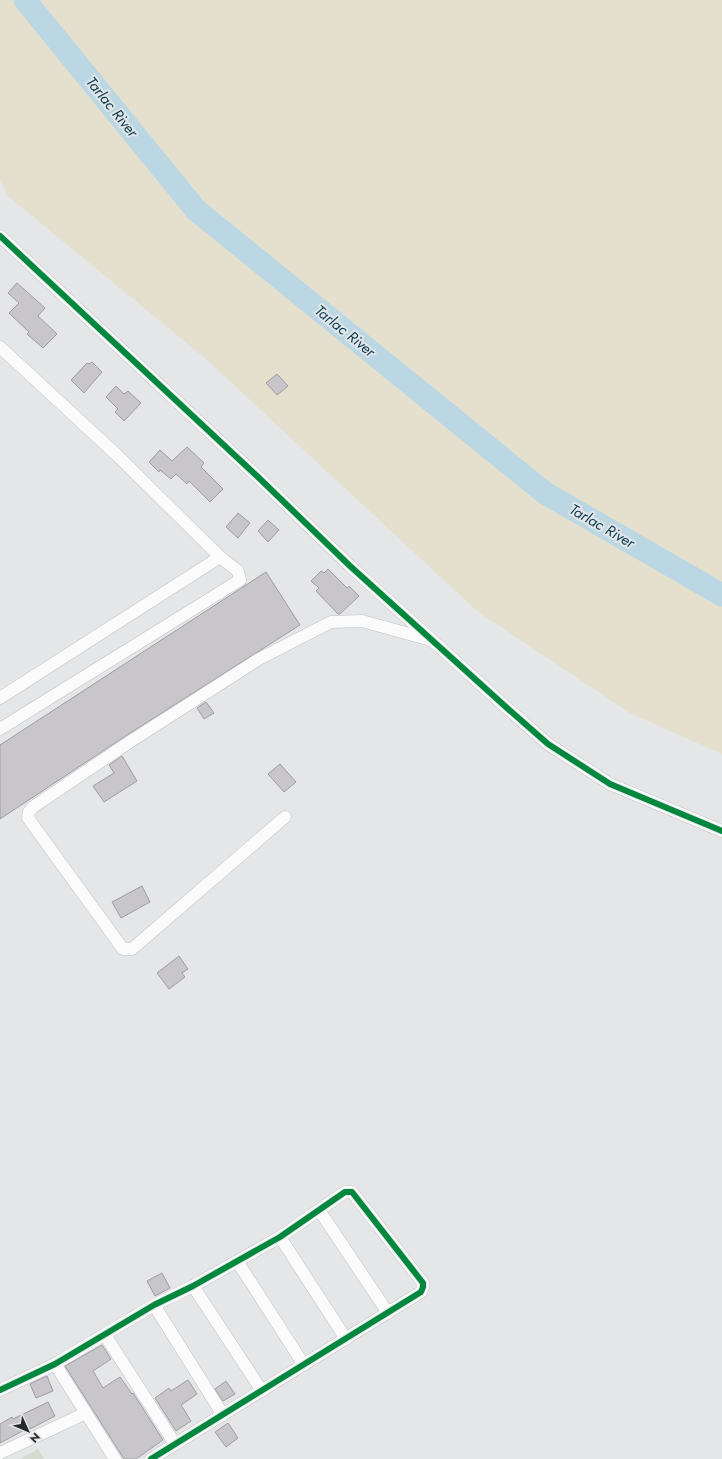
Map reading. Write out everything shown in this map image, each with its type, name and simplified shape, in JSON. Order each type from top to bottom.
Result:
[{"type":"street","points":[[0,236],[350,566],[506,708],[548,744],[610,784],[722,831]]},
{"type":"street","points":[[0,347],[119,458],[220,557],[238,571],[240,580],[0,729]]},
{"type":"street","points":[[0,698],[220,557]]},
{"type":"street","points":[[285,817],[132,948],[127,950],[123,949],[28,818],[29,812],[33,807],[131,741],[259,659],[331,622],[362,621],[434,641]]},
{"type":"street","points":[[0,1390],[55,1364],[154,1305],[193,1286],[280,1237],[345,1192],[352,1192],[423,1283],[421,1292],[151,1459]]},
{"type":"street","points":[[319,1210],[388,1313]]},
{"type":"street","points":[[280,1237],[346,1339]]},
{"type":"street","points":[[236,1261],[304,1365]]},
{"type":"street","points":[[193,1286],[262,1391]]},
{"type":"street","points":[[154,1305],[223,1415]]},
{"type":"street","points":[[105,1335],[175,1444]]},
{"type":"street","points":[[55,1364],[115,1459]]},
{"type":"street","points":[[0,1452],[86,1412]]},
{"type":"shaded area","points":[[38,1449],[44,1459],[20,1459]]},
{"type":"sand","points":[[0,0],[722,0],[722,754],[630,713],[477,611],[206,359],[8,196],[0,180]]},
{"type":"building","points":[[17,283],[45,308],[38,316],[57,334],[43,348],[27,334],[29,332],[9,313],[19,303],[8,293]]},
{"type":"building","points":[[92,362],[102,372],[84,393],[71,380],[87,363],[89,364]]},
{"type":"building","points":[[277,374],[288,386],[277,395],[266,383]]},
{"type":"building","points":[[116,386],[124,394],[128,391],[141,403],[124,421],[115,412],[118,409],[106,397]]},
{"type":"building","points":[[187,447],[204,463],[201,467],[223,489],[210,502],[189,481],[187,484],[176,474],[171,479],[160,470],[159,472],[149,462],[160,450],[172,461]]},
{"type":"building","points":[[238,513],[250,523],[238,538],[226,527]]},
{"type":"building","points":[[268,520],[279,530],[268,542],[258,531]]},
{"type":"building","points":[[328,569],[347,588],[349,586],[359,596],[340,614],[338,614],[316,591],[319,588],[311,581],[321,571],[324,573]]},
{"type":"building","points":[[266,572],[300,625],[127,735],[0,819],[0,745]]},
{"type":"building","points":[[206,702],[214,713],[204,719],[197,708]]},
{"type":"building","points":[[122,756],[137,781],[104,802],[93,786],[114,773],[109,765]]},
{"type":"building","points":[[280,764],[296,782],[284,792],[268,774]]},
{"type":"building","points":[[142,886],[150,902],[121,918],[112,902]]},
{"type":"building","points":[[179,956],[188,969],[182,973],[185,977],[169,989],[157,973]]},
{"type":"building","points":[[162,1273],[170,1288],[155,1296],[147,1281]]},
{"type":"building","points":[[102,1345],[111,1359],[93,1371],[103,1388],[120,1377],[132,1394],[133,1393],[163,1440],[136,1459],[124,1459],[65,1366]]},
{"type":"building","points":[[47,1376],[53,1391],[36,1398],[30,1384]]},
{"type":"building","points":[[188,1380],[197,1394],[181,1405],[191,1421],[176,1431],[155,1398],[169,1388],[171,1391]]},
{"type":"building","points":[[226,1381],[235,1394],[223,1401],[215,1389]]},
{"type":"building","points":[[48,1402],[55,1416],[0,1443],[0,1424],[12,1417],[13,1419]]},
{"type":"building","points":[[228,1423],[238,1438],[226,1447],[215,1432]]},
{"type":"waterway","name":"Tarlac River","points":[[25,0],[196,210],[545,493],[722,595]]},
{"type":"cycle path","points":[[0,236],[258,477],[350,566],[548,744],[610,784],[722,831]]},
{"type":"cycle path","points":[[0,1390],[55,1364],[154,1305],[193,1286],[280,1237],[345,1192],[352,1192],[423,1283],[421,1292],[151,1459]]}]
